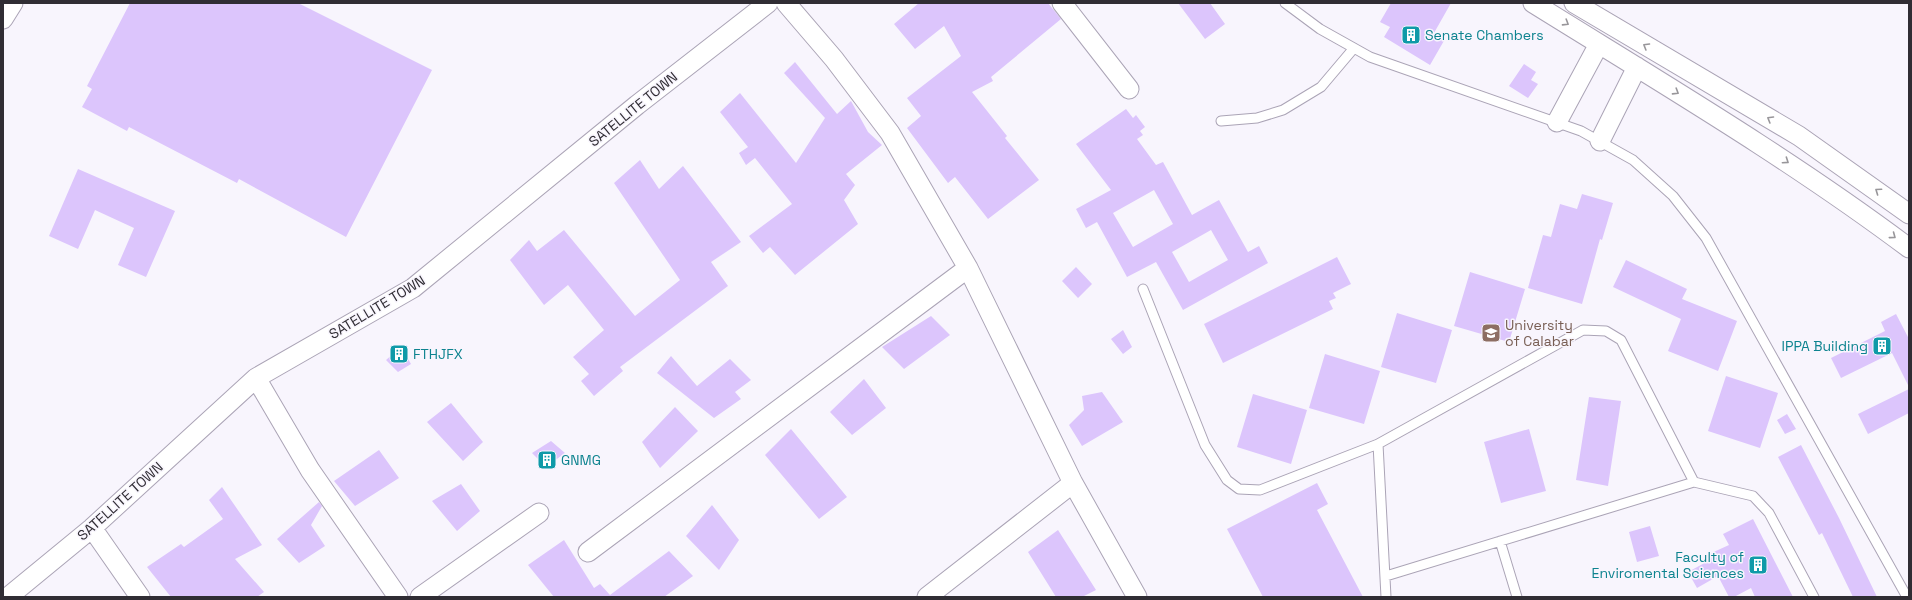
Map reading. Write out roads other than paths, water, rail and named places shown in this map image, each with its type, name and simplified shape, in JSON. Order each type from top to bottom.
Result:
[{"type":"street","points":[[3,19],[13,3]]},
{"type":"street","points":[[786,3],[834,60],[890,133],[968,268],[1073,483],[1137,597]]},
{"type":"street","points":[[1062,3],[1129,89]]},
{"type":"street","points":[[1533,3],[1599,44],[1622,45]]},
{"type":"street","points":[[1574,3],[1622,45],[1799,136],[1909,214]]},
{"type":"street","name":"SATELLITE TOWN","points":[[8,597],[92,528],[256,378],[414,288],[637,105],[764,4]]},
{"type":"street","points":[[1557,122],[1599,44]]},
{"type":"street","points":[[1622,45],[1637,67],[1820,183],[1909,248]]},
{"type":"street","points":[[1600,141],[1637,67]]},
{"type":"street","points":[[588,552],[968,268]]},
{"type":"street","points":[[256,378],[310,470],[398,597]]},
{"type":"street","points":[[927,597],[1073,483]]},
{"type":"street","points":[[420,597],[540,513]]},
{"type":"street","points":[[92,528],[140,597]]},
{"type":"lane","points":[[1285,3],[1320,29],[1370,57],[1581,130],[1633,160],[1673,196],[1706,238],[1907,597]]},
{"type":"lane","points":[[1221,121],[1257,118],[1283,110],[1321,87],[1354,48]]},
{"type":"lane","points":[[1143,289],[1205,445],[1227,480],[1239,488],[1260,490],[1378,444],[1583,330],[1606,331],[1622,340],[1694,482]]},
{"type":"lane","points":[[1378,444],[1386,597]]},
{"type":"lane","points":[[1386,576],[1694,482],[1753,496],[1769,513],[1814,597]]},
{"type":"lane","points":[[1500,541],[1517,597]]},
{"type":"place","name":"Senate Chambers","points":[[1411,35]]},
{"type":"place","name":"University of Calabar","points":[[1491,333]]},
{"type":"place","name":"IPPA Building","points":[[1882,346]]},
{"type":"place","name":"FTHJFX","points":[[399,354]]},
{"type":"place","name":"GNMG","points":[[547,460]]},
{"type":"place","name":"Faculty of Enviromental Sciences","points":[[1758,565]]}]
